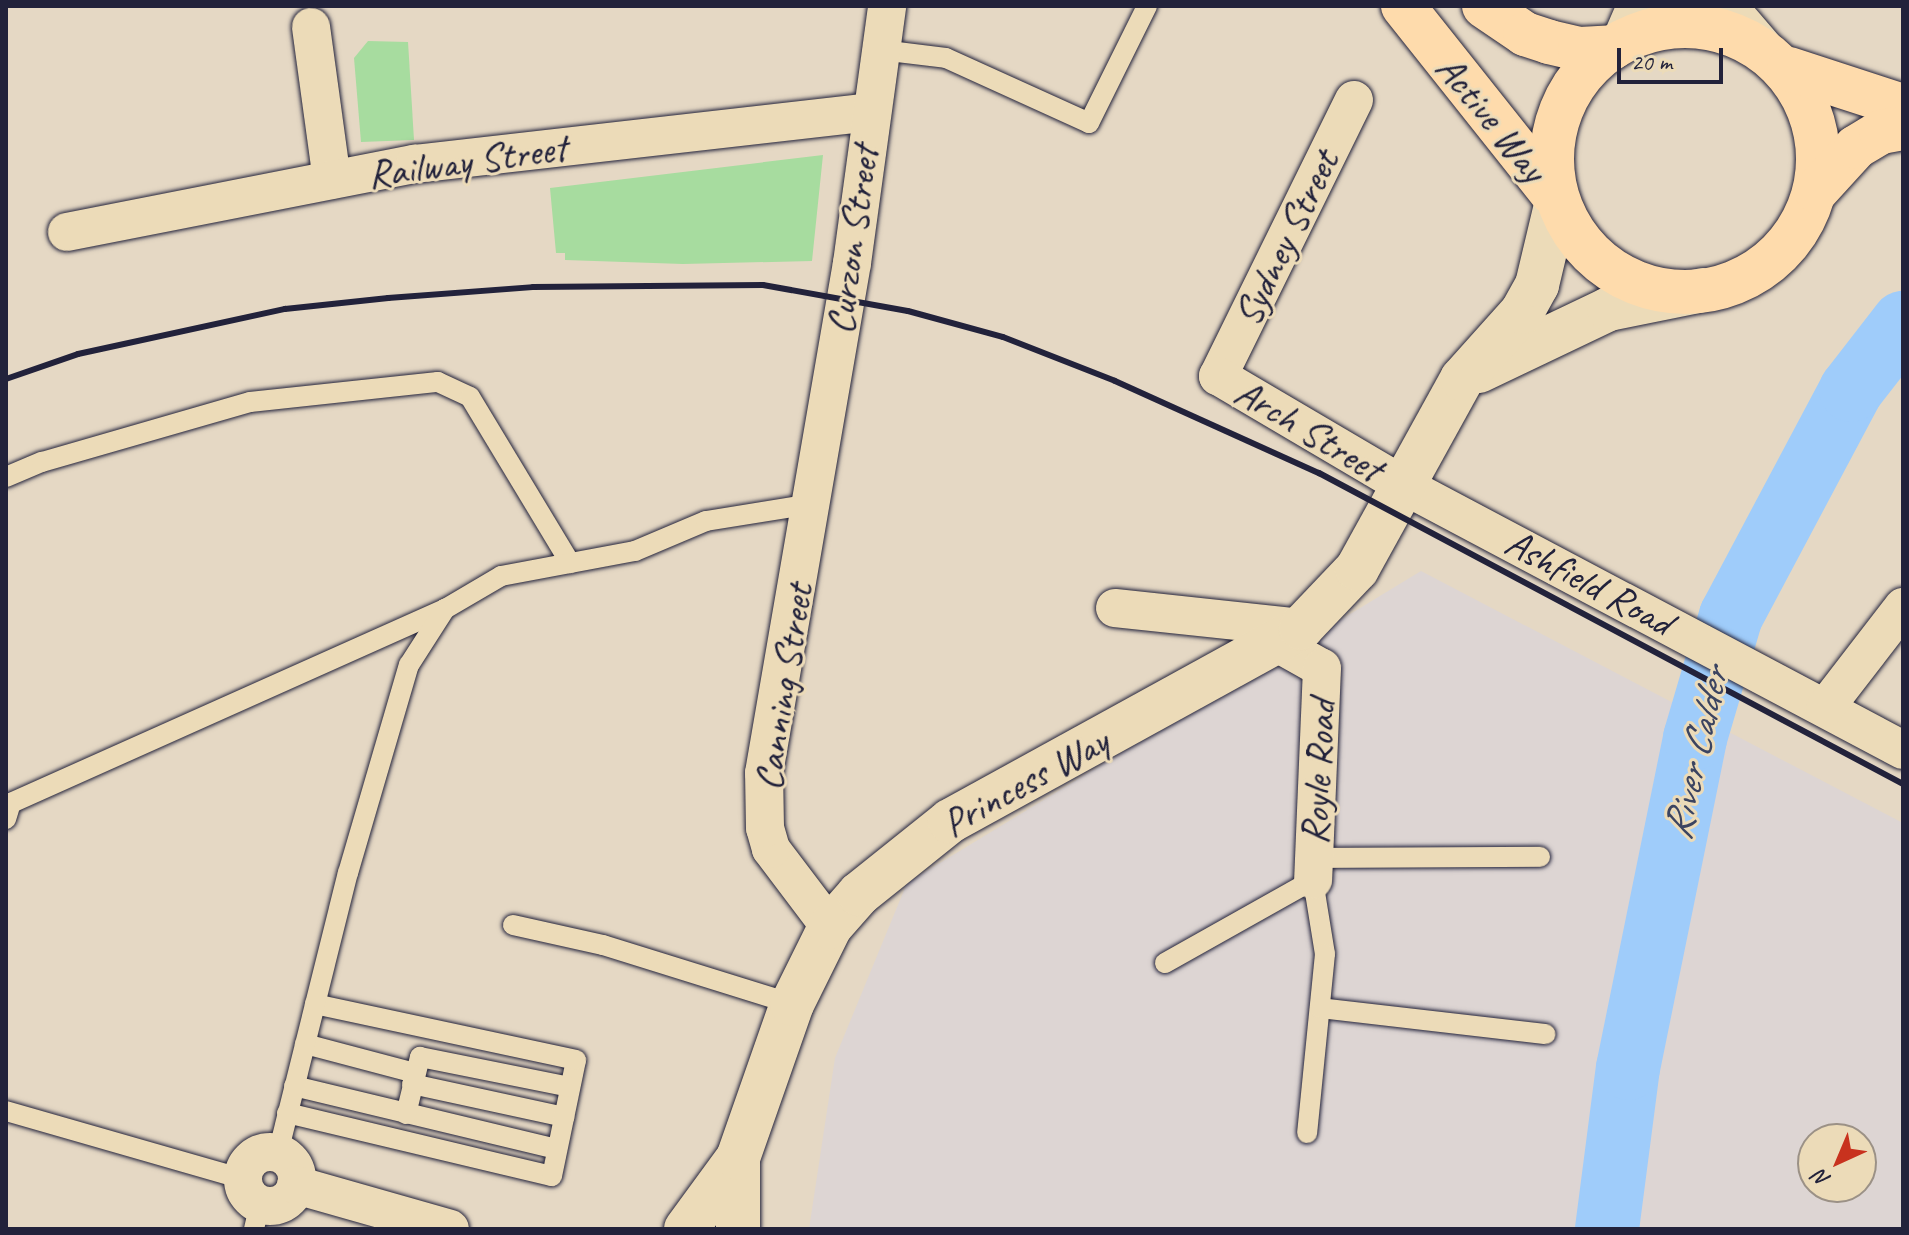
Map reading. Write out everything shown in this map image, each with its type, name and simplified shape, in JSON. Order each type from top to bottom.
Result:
[{"type":"main road","name":"Active Way","points":[[1403,6],[1554,199]]},
{"type":"main road","name":"Active Way","points":[[1484,6],[1525,34],[1580,49],[1623,32]]},
{"type":"main road","points":[[1401,484],[1462,379],[1522,312],[1537,285],[1554,199],[1549,146],[1563,103],[1623,32],[1700,31],[1732,35],[1777,59],[1903,106]]},
{"type":"main road","points":[[1462,379],[1609,309],[1741,279],[1774,257],[1800,228],[1816,191],[1821,148],[1811,106],[1777,59]]},
{"type":"main road","points":[[1816,191],[1856,147],[1881,132],[1903,128]]},
{"type":"main road","points":[[1554,199],[1588,250],[1618,274],[1659,289],[1703,290]]},
{"type":"main road","name":"Princess Way","points":[[686,1229],[738,1158],[792,1004],[830,927],[859,894],[950,821],[1289,635],[1357,569],[1401,484]]},
{"type":"main road","name":"Princess Way","points":[[738,1158],[738,1229]]},
{"type":"street","name":"Curzon Street","points":[[813,489],[852,263],[869,112],[887,6]]},
{"type":"street","points":[[1728,6],[1777,59]]},
{"type":"street","points":[[311,27],[332,180]]},
{"type":"street","name":"Sydney Street","points":[[1218,376],[1354,100]]},
{"type":"street","name":"Railway Street","points":[[67,232],[415,164],[869,112]]},
{"type":"street","name":"Arch Street","points":[[1218,376],[1401,484]]},
{"type":"street","name":"Ashfield Road","points":[[1401,484],[1903,750]]},
{"type":"street","name":"Canning Street","points":[[813,489],[763,804],[771,849],[830,927]]},
{"type":"street","points":[[1825,708],[1903,607]]},
{"type":"street","points":[[1115,608],[1289,635]]},
{"type":"street","name":"Royle Road","points":[[1289,635],[1322,668],[1313,869]]},
{"type":"street","points":[[252,1204],[281,1204],[287,1169],[450,1229]]},
{"type":"lane","points":[[881,50],[946,58],[1089,123],[1147,6]]},
{"type":"lane","points":[[6,477],[42,462],[250,402],[438,382],[470,397],[570,563]]},
{"type":"lane","points":[[6,819],[11,803],[445,609],[501,576],[635,551],[706,521],[813,489]]},
{"type":"lane","points":[[287,1169],[287,1113],[409,665],[445,609]]},
{"type":"lane","points":[[1165,963],[1313,869],[1540,857]]},
{"type":"lane","points":[[1307,1133],[1325,954],[1313,869]]},
{"type":"lane","points":[[513,925],[603,945],[792,1004]]},
{"type":"lane","points":[[287,1113],[552,1176],[576,1060],[315,1004]]},
{"type":"lane","points":[[1320,1008],[1546,1034]]},
{"type":"lane","points":[[305,1044],[414,1079],[564,1117]]},
{"type":"lane","points":[[406,1114],[420,1057],[570,1087]]},
{"type":"lane","points":[[294,1086],[557,1149]]},
{"type":"lane","points":[[6,1111],[252,1204]]},
{"type":"shaded area","points":[[1421,571],[1903,823],[1903,1229],[809,1229],[835,1058],[907,883]]},
{"type":"green space","points":[[368,41],[408,42],[414,140],[361,142],[354,58]]},
{"type":"green space","points":[[823,155],[812,261],[683,264],[565,260],[565,253],[556,253],[550,188]]},
{"type":"waterway","name":"River Calder","points":[[1607,1229],[1628,1068],[1695,738],[1731,616],[1851,390],[1903,323]]},
{"type":"railway","points":[[6,379],[78,354],[285,309],[533,287],[763,285],[908,311],[1003,337],[1115,381],[1319,473],[1903,784]]}]
